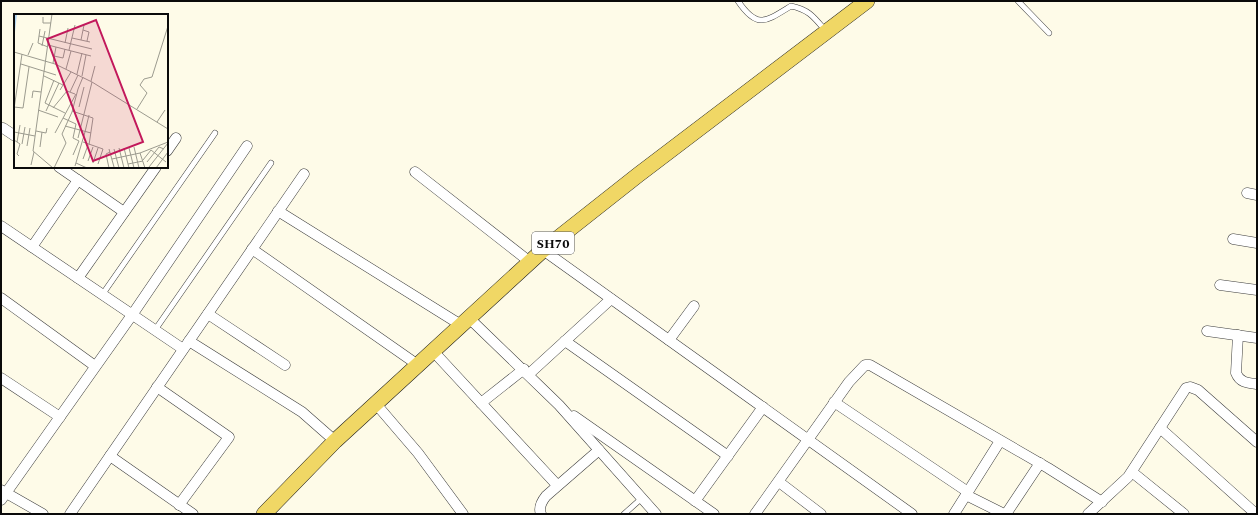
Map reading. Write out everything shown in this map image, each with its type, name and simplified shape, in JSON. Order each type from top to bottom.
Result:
[{"type":"main road","name":"SH70","points":[[264,514],[335,441],[543,250],[638,175],[867,1]]},
{"type":"street","points":[[3,128],[14,135]]},
{"type":"street","points":[[168,150],[176,138]]},
{"type":"street","points":[[43,514],[3,495],[132,315],[247,146]]},
{"type":"street","points":[[60,168],[124,212]]},
{"type":"street","points":[[78,278],[155,168]]},
{"type":"street","points":[[415,172],[530,262]]},
{"type":"street","points":[[70,514],[304,174]]},
{"type":"street","points":[[32,247],[78,180]]},
{"type":"street","points":[[278,211],[465,322],[526,372],[559,405],[656,514]]},
{"type":"street","points":[[1,226],[183,349]]},
{"type":"street","points":[[1233,239],[1257,243]]},
{"type":"street","points":[[252,249],[418,365]]},
{"type":"street","points":[[543,250],[912,514]]},
{"type":"street","points":[[1220,285],[1257,290]]},
{"type":"street","points":[[1,298],[96,366]]},
{"type":"street","points":[[481,403],[526,372],[565,341],[611,299]]},
{"type":"street","points":[[669,340],[694,306]]},
{"type":"street","points":[[208,314],[285,365]]},
{"type":"street","points":[[1207,331],[1257,338]]},
{"type":"street","points":[[1238,335],[1236,373],[1238,378],[1242,381],[1257,384]]},
{"type":"street","points":[[189,340],[302,412],[335,441]]},
{"type":"street","points":[[565,341],[728,456]]},
{"type":"street","points":[[434,351],[557,486]]},
{"type":"street","points":[[756,514],[834,402],[864,365],[870,365],[1040,463],[1102,502]]},
{"type":"street","points":[[1,378],[60,417]]},
{"type":"street","points":[[157,387],[229,437],[179,505]]},
{"type":"street","points":[[1092,513],[1132,472],[1182,392],[1190,387],[1198,390],[1257,442]]},
{"type":"street","points":[[834,402],[967,493],[1005,514],[1040,463]]},
{"type":"street","points":[[376,404],[418,453],[463,514]]},
{"type":"street","points":[[559,405],[714,514]]},
{"type":"street","points":[[695,501],[763,407]]},
{"type":"street","points":[[1160,428],[1256,514]]},
{"type":"street","points":[[954,514],[1000,441]]},
{"type":"street","points":[[541,514],[541,503],[557,486],[599,450]]},
{"type":"street","points":[[110,456],[193,514]]},
{"type":"street","points":[[1132,472],[1184,514]]},
{"type":"street","points":[[779,482],[821,514]]},
{"type":"lane","points":[[738,1],[747,15],[756,20],[770,19],[791,6],[800,8],[810,12],[826,31]]},
{"type":"lane","points":[[1018,1],[1049,33]]},
{"type":"lane","points":[[102,295],[215,133]]},
{"type":"lane","points":[[155,330],[271,163]]},
{"type":"lane","points":[[624,514],[642,498]]}]
